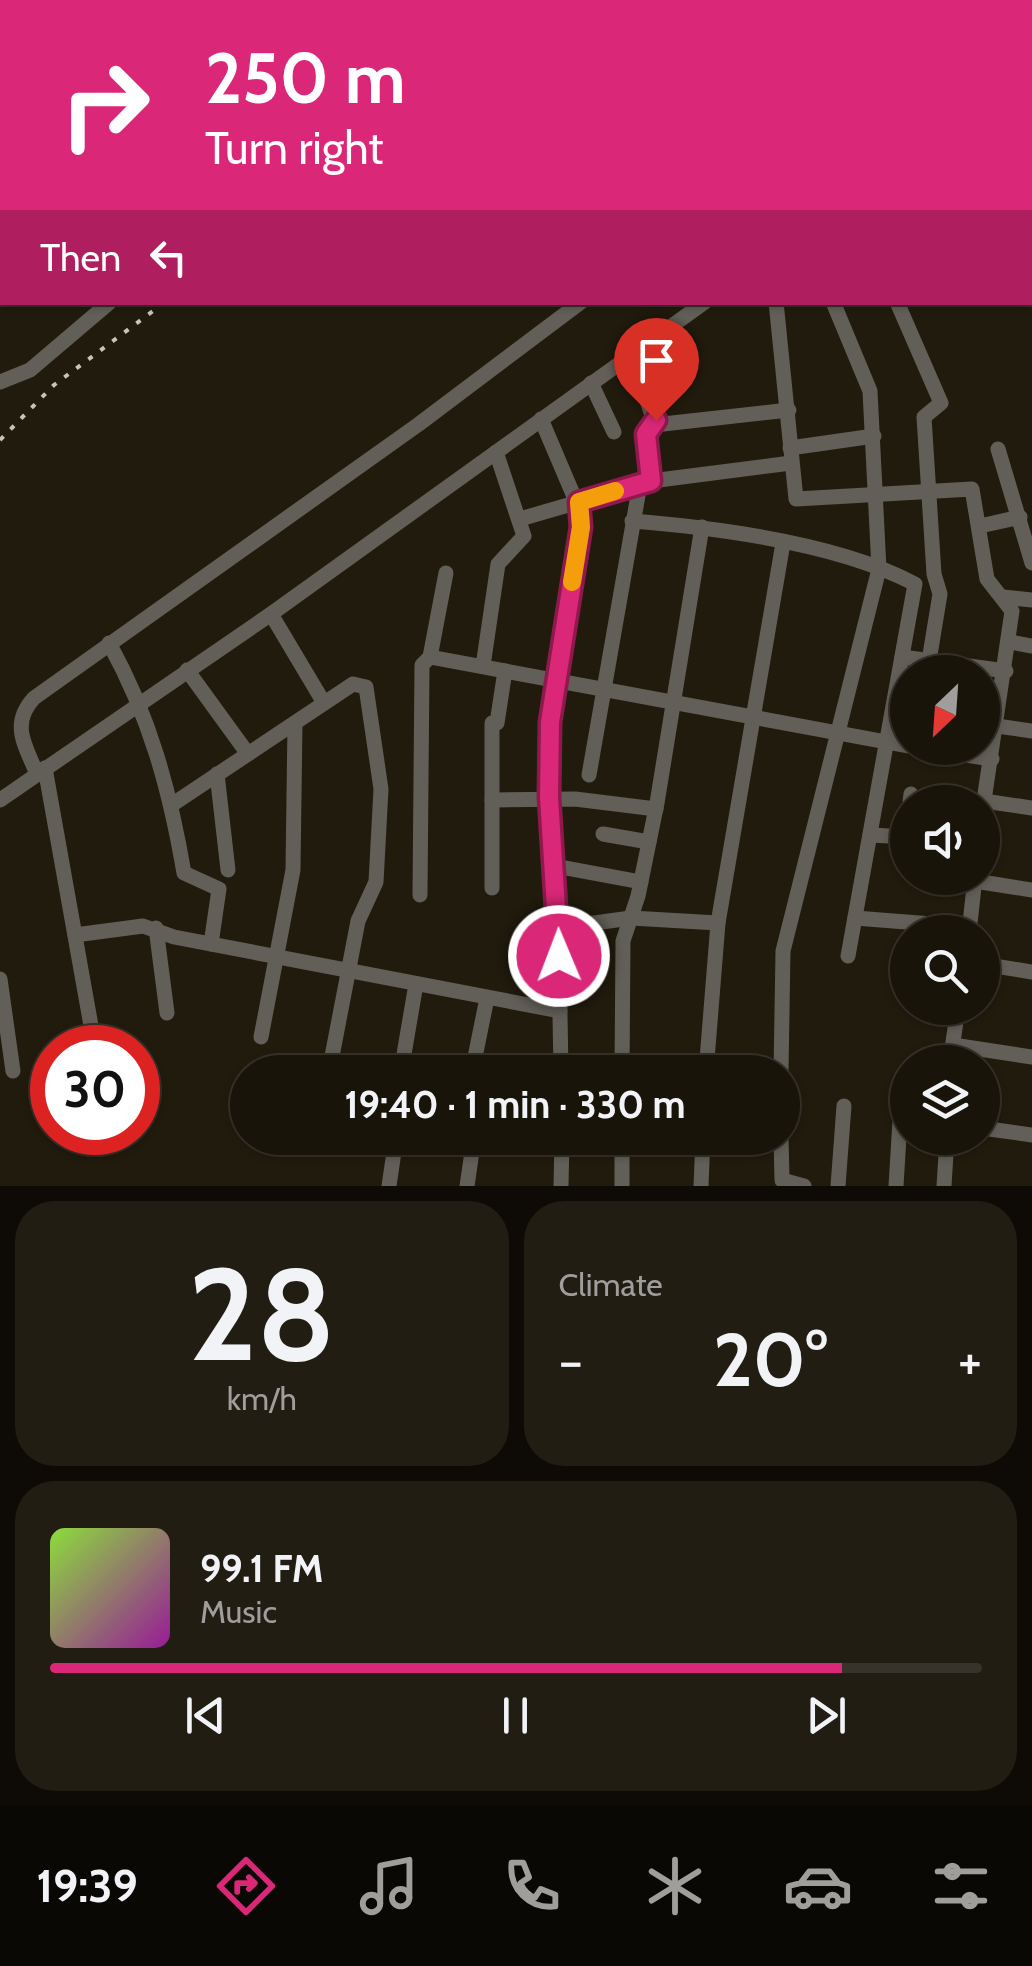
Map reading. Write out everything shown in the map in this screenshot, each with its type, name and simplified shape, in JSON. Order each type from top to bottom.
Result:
[{"type":"street","points":[[0,382],[30,370],[106,305]]},
{"type":"street","points":[[90,1025],[41,771],[19,732],[24,709],[577,305]]},
{"type":"street","points":[[0,800],[140,700],[271,614],[701,305]]},
{"type":"street","points":[[776,305],[797,500],[971,487],[987,578],[1012,611],[1000,708]]},
{"type":"street","points":[[780,1055],[783,951],[879,569],[870,391],[834,305]]},
{"type":"street","points":[[897,305],[941,403],[924,417],[934,574],[940,594],[931,655]]},
{"type":"street","points":[[631,354],[656,420]]},
{"type":"street","points":[[591,383],[614,432]]},
{"type":"street","points":[[656,420],[668,424],[789,410]]},
{"type":"street","points":[[541,419],[579,502],[581,527],[556,683],[549,797],[558,928],[561,1055]]},
{"type":"street","points":[[590,775],[632,521],[646,483],[646,434],[656,420]]},
{"type":"street","points":[[520,519],[646,483],[874,436]]},
{"type":"street","points":[[998,449],[1032,563]]},
{"type":"street","points":[[482,666],[498,564],[522,540],[520,519],[496,452]]},
{"type":"street","points":[[980,526],[1020,516]]},
{"type":"street","points":[[632,521],[702,527],[783,543],[879,569],[915,584],[902,655]]},
{"type":"street","points":[[622,1055],[623,941],[641,882],[656,810],[702,527]]},
{"type":"street","points":[[707,1055],[718,923],[750,718],[783,543]]},
{"type":"street","points":[[420,895],[422,665],[430,657],[446,573]]},
{"type":"street","points":[[1003,597],[1032,600]]},
{"type":"street","points":[[271,614],[324,703]]},
{"type":"street","points":[[1010,642],[1032,646]]},
{"type":"street","points":[[109,644],[140,700],[172,804],[184,874],[220,889],[211,944]]},
{"type":"street","points":[[430,657],[673,706],[890,743]]},
{"type":"street","points":[[186,670],[248,754]]},
{"type":"street","points":[[1000,670],[1006,671]]},
{"type":"street","points":[[492,888],[494,723],[504,671]]},
{"type":"street","points":[[172,804],[353,684],[366,686],[378,750],[376,882],[358,922],[332,1055]]},
{"type":"street","points":[[848,956],[890,717]]},
{"type":"street","points":[[262,1037],[293,870],[294,723]]},
{"type":"street","points":[[1000,726],[1032,731]]},
{"type":"street","points":[[217,774],[228,870]]},
{"type":"street","points":[[492,800],[549,797],[656,810]]},
{"type":"street","points":[[1000,807],[1032,808]]},
{"type":"street","points":[[603,834],[649,842]]},
{"type":"street","points":[[870,835],[890,836]]},
{"type":"street","points":[[555,866],[641,882]]},
{"type":"street","points":[[1000,884],[1032,890]]},
{"type":"street","points":[[558,928],[631,918],[718,923]]},
{"type":"street","points":[[855,918],[890,922]]},
{"type":"street","points":[[75,935],[143,926],[156,928],[278,958],[560,1010]]},
{"type":"street","points":[[156,928],[167,1012]]},
{"type":"street","points":[[1000,967],[1032,972]]},
{"type":"street","points":[[0,978],[4,1033],[13,1071]]},
{"type":"street","points":[[404,1055],[416,984]]},
{"type":"street","points":[[476,1055],[488,998]]},
{"type":"street","points":[[952,1045],[955,1025]]},
{"type":"street","points":[[1000,1052],[1032,1057]]},
{"type":"street","points":[[838,1186],[844,1106]]},
{"type":"street","points":[[1000,1131],[1032,1135]]},
{"type":"street","points":[[388,1186],[393,1155]]},
{"type":"street","points":[[467,1186],[472,1155]]},
{"type":"street","points":[[561,1186],[562,1155]]},
{"type":"street","points":[[622,1155],[622,1186]]},
{"type":"street","points":[[701,1186],[702,1155]]},
{"type":"street","points":[[782,1155],[782,1183],[804,1186]]},
{"type":"street","points":[[896,1186],[898,1155]]},
{"type":"street","points":[[944,1186],[945,1155]]},
{"type":"railway","points":[[0,440],[54,385],[161,305]]},
{"type":"slow traffic","points":[[572,582],[581,527],[579,502],[615,491]]},
{"type":"route","points":[[559,956],[549,797],[550,722],[581,527],[579,502],[651,481],[646,434],[656,420]]}]
